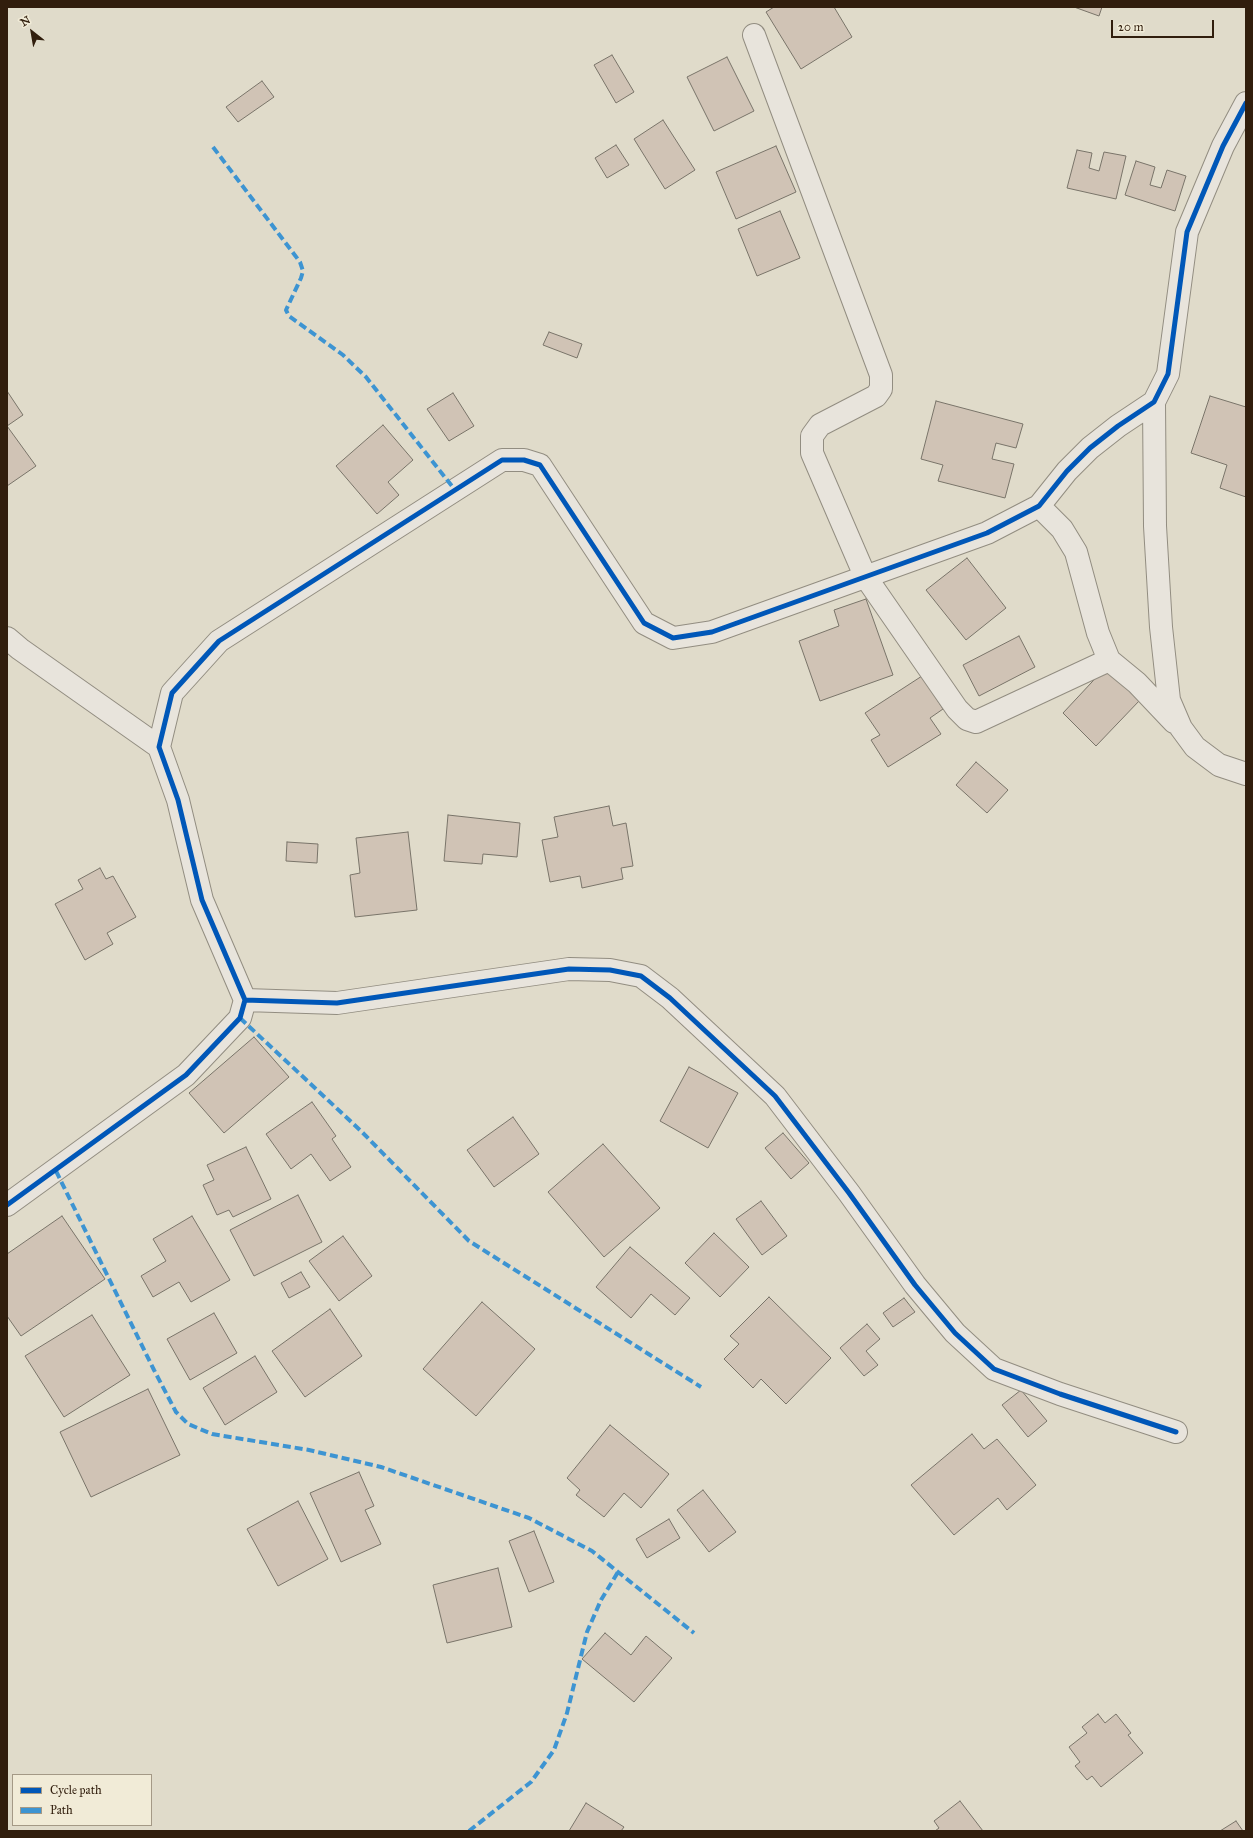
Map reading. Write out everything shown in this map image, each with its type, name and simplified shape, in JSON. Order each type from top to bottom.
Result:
[{"type":"street","points":[[754,35],[881,375],[881,389],[876,396],[820,425],[812,436],[812,453],[865,576],[957,709],[967,719],[976,722],[1109,660]]},
{"type":"street","points":[[1181,728],[1168,700],[1161,627],[1155,526],[1154,402],[1168,374],[1187,232],[1222,146],[1246,103]]},
{"type":"street","points":[[7,1205],[186,1075],[240,1018],[245,1000],[202,900],[178,800],[159,747],[172,694],[219,641],[502,460],[524,460],[540,466],[644,622],[673,638],[712,632],[987,533],[1038,506],[1067,471],[1090,448],[1118,426],[1154,402]]},
{"type":"street","points":[[1038,506],[1062,529],[1076,552],[1098,633],[1109,660],[1137,683],[1181,728],[1195,747],[1219,765],[1246,774]]},
{"type":"street","points":[[7,638],[20,649],[159,747]]},
{"type":"street","points":[[245,1000],[337,1003],[569,969],[610,970],[641,976],[670,998],[775,1096],[850,1193],[915,1285],[955,1333],[994,1369],[1060,1394],[1176,1432]]},
{"type":"building","points":[[774,7],[834,7],[852,37],[801,69],[766,12]]},
{"type":"building","points":[[1074,7],[1102,7],[1099,16]]},
{"type":"building","points":[[612,55],[634,92],[616,103],[594,65]]},
{"type":"building","points":[[727,57],[754,111],[714,131],[687,77]]},
{"type":"building","points":[[262,81],[274,97],[238,122],[226,107]]},
{"type":"building","points":[[663,120],[695,170],[665,189],[634,139]]},
{"type":"building","points":[[616,145],[629,165],[607,178],[595,158]]},
{"type":"building","points":[[776,146],[796,192],[736,219],[716,172]]},
{"type":"building","points":[[1077,150],[1092,153],[1089,168],[1099,171],[1104,152],[1126,156],[1116,199],[1067,188]]},
{"type":"building","points":[[1136,161],[1155,167],[1150,185],[1161,188],[1167,170],[1186,176],[1175,211],[1125,195]]},
{"type":"building","points":[[780,211],[800,258],[757,276],[738,229]]},
{"type":"building","points":[[549,332],[582,344],[577,358],[543,345]]},
{"type":"building","points":[[7,391],[23,415],[7,426]]},
{"type":"building","points":[[453,393],[474,426],[449,441],[427,409]]},
{"type":"building","points":[[1210,396],[1246,407],[1246,497],[1220,488],[1227,465],[1191,453]]},
{"type":"building","points":[[936,401],[1023,424],[1016,448],[996,443],[992,459],[1014,464],[1005,498],[938,481],[943,465],[921,459]]},
{"type":"building","points":[[383,425],[413,460],[388,482],[399,495],[377,514],[336,466]]},
{"type":"building","points":[[7,426],[36,466],[7,486]]},
{"type":"building","points":[[967,558],[1006,608],[966,640],[926,590]]},
{"type":"building","points":[[866,599],[893,675],[820,701],[799,641],[839,626],[834,610]]},
{"type":"building","points":[[1019,636],[1035,667],[979,696],[963,665]]},
{"type":"building","points":[[1106,667],[1140,700],[1096,746],[1063,713]]},
{"type":"building","points":[[922,676],[943,709],[930,718],[941,734],[888,767],[871,740],[880,735],[865,713]]},
{"type":"building","points":[[976,762],[1008,790],[987,813],[956,785]]},
{"type":"building","points":[[609,806],[613,826],[626,823],[633,866],[621,868],[623,879],[582,888],[580,876],[550,882],[542,840],[558,837],[554,817]]},
{"type":"building","points":[[448,815],[520,823],[517,857],[483,854],[482,864],[444,861]]},
{"type":"building","points":[[408,832],[417,910],[355,917],[350,875],[360,873],[356,838]]},
{"type":"building","points":[[287,842],[318,844],[317,863],[286,861]]},
{"type":"building","points":[[100,868],[106,879],[113,876],[136,917],[107,933],[113,944],[85,960],[55,904],[83,889],[78,880]]},
{"type":"building","points":[[254,1037],[289,1077],[224,1133],[189,1093]]},
{"type":"building","points":[[689,1067],[738,1093],[708,1148],[660,1121]]},
{"type":"building","points":[[312,1102],[336,1136],[332,1139],[351,1167],[330,1181],[311,1154],[291,1169],[266,1134]]},
{"type":"building","points":[[513,1117],[539,1154],[494,1187],[467,1150]]},
{"type":"building","points":[[783,1133],[809,1163],[791,1179],[765,1148]]},
{"type":"building","points":[[603,1144],[660,1208],[604,1257],[548,1192]]},
{"type":"building","points":[[246,1147],[271,1199],[233,1217],[229,1210],[217,1215],[203,1185],[214,1180],[207,1165]]},
{"type":"building","points":[[298,1195],[322,1242],[254,1276],[230,1230]]},
{"type":"building","points":[[761,1201],[787,1236],[762,1255],[736,1219]]},
{"type":"building","points":[[62,1216],[105,1279],[21,1336],[7,1316],[7,1254]]},
{"type":"building","points":[[192,1216],[230,1280],[191,1302],[179,1282],[153,1297],[141,1276],[166,1261],[153,1239]]},
{"type":"building","points":[[714,1233],[749,1267],[720,1297],[685,1263]]},
{"type":"building","points":[[343,1236],[372,1276],[339,1301],[309,1261]]},
{"type":"building","points":[[630,1247],[690,1298],[675,1315],[651,1294],[631,1318],[596,1287]]},
{"type":"building","points":[[301,1272],[310,1287],[289,1298],[281,1283]]},
{"type":"building","points":[[769,1297],[831,1358],[786,1404],[761,1379],[753,1388],[724,1359],[739,1344],[730,1336]]},
{"type":"building","points":[[904,1298],[915,1312],[893,1327],[883,1313]]},
{"type":"building","points":[[482,1302],[535,1349],[476,1416],[423,1369]]},
{"type":"building","points":[[330,1309],[362,1356],[305,1397],[272,1351]]},
{"type":"building","points":[[214,1313],[237,1353],[190,1380],[167,1339]]},
{"type":"building","points":[[92,1315],[130,1375],[64,1417],[25,1356]]},
{"type":"building","points":[[867,1324],[880,1339],[866,1351],[878,1365],[864,1376],[840,1348]]},
{"type":"building","points":[[255,1356],[277,1392],[225,1425],[203,1388]]},
{"type":"building","points":[[148,1389],[180,1455],[91,1497],[60,1432]]},
{"type":"building","points":[[1021,1390],[1047,1421],[1028,1437],[1002,1405]]},
{"type":"building","points":[[610,1425],[669,1474],[641,1508],[624,1493],[604,1517],[576,1495],[580,1490],[567,1478]]},
{"type":"building","points":[[972,1434],[984,1449],[997,1439],[1036,1485],[1007,1510],[998,1498],[954,1535],[911,1485]]},
{"type":"building","points":[[359,1472],[374,1506],[365,1510],[381,1544],[341,1562],[310,1493]]},
{"type":"building","points":[[703,1490],[736,1532],[709,1552],[677,1510]]},
{"type":"building","points":[[298,1501],[328,1559],[278,1586],[247,1529]]},
{"type":"building","points":[[669,1519],[680,1538],[647,1558],[636,1539]]},
{"type":"building","points":[[534,1531],[554,1582],[529,1592],[509,1541]]},
{"type":"building","points":[[498,1568],[512,1627],[447,1643],[433,1585]]},
{"type":"building","points":[[605,1633],[631,1655],[646,1636],[672,1658],[634,1702],[582,1659]]},
{"type":"building","points":[[1098,1714],[1105,1723],[1116,1714],[1131,1733],[1128,1735],[1143,1753],[1101,1787],[1092,1776],[1087,1780],[1075,1766],[1080,1762],[1069,1747],[1087,1733],[1082,1727]]},
{"type":"building","points":[[960,1801],[983,1831],[935,1831],[939,1828],[934,1821]]},
{"type":"building","points":[[586,1803],[624,1827],[621,1831],[569,1831]]},
{"type":"building","points":[[1236,1821],[1243,1831],[1220,1831]]},
{"type":"marked path","points":[[213,147],[300,262],[303,271],[286,310],[289,316],[343,355],[366,377],[455,490]]},
{"type":"marked path","points":[[240,1018],[361,1131],[469,1241],[701,1387]]},
{"type":"marked path","points":[[56,1171],[154,1370],[176,1412],[188,1424],[212,1434],[309,1450],[381,1467],[529,1518],[592,1551],[694,1633]]},
{"type":"marked path","points":[[469,1831],[531,1782],[554,1750],[567,1713],[587,1632],[601,1600],[618,1572]]},
{"type":"cycle path","points":[[7,1205],[186,1075],[240,1018],[245,1000],[202,900],[178,800],[159,747],[172,693],[219,641],[502,460],[524,460],[540,465],[644,623],[673,638],[712,632],[987,533],[1039,506],[1067,471],[1090,448],[1118,426],[1154,402],[1168,374],[1187,232],[1223,146],[1246,103]]},
{"type":"cycle path","points":[[245,1000],[337,1003],[569,969],[610,970],[641,976],[670,998],[775,1096],[849,1193],[915,1285],[955,1333],[994,1369],[1060,1394],[1176,1432]]}]
